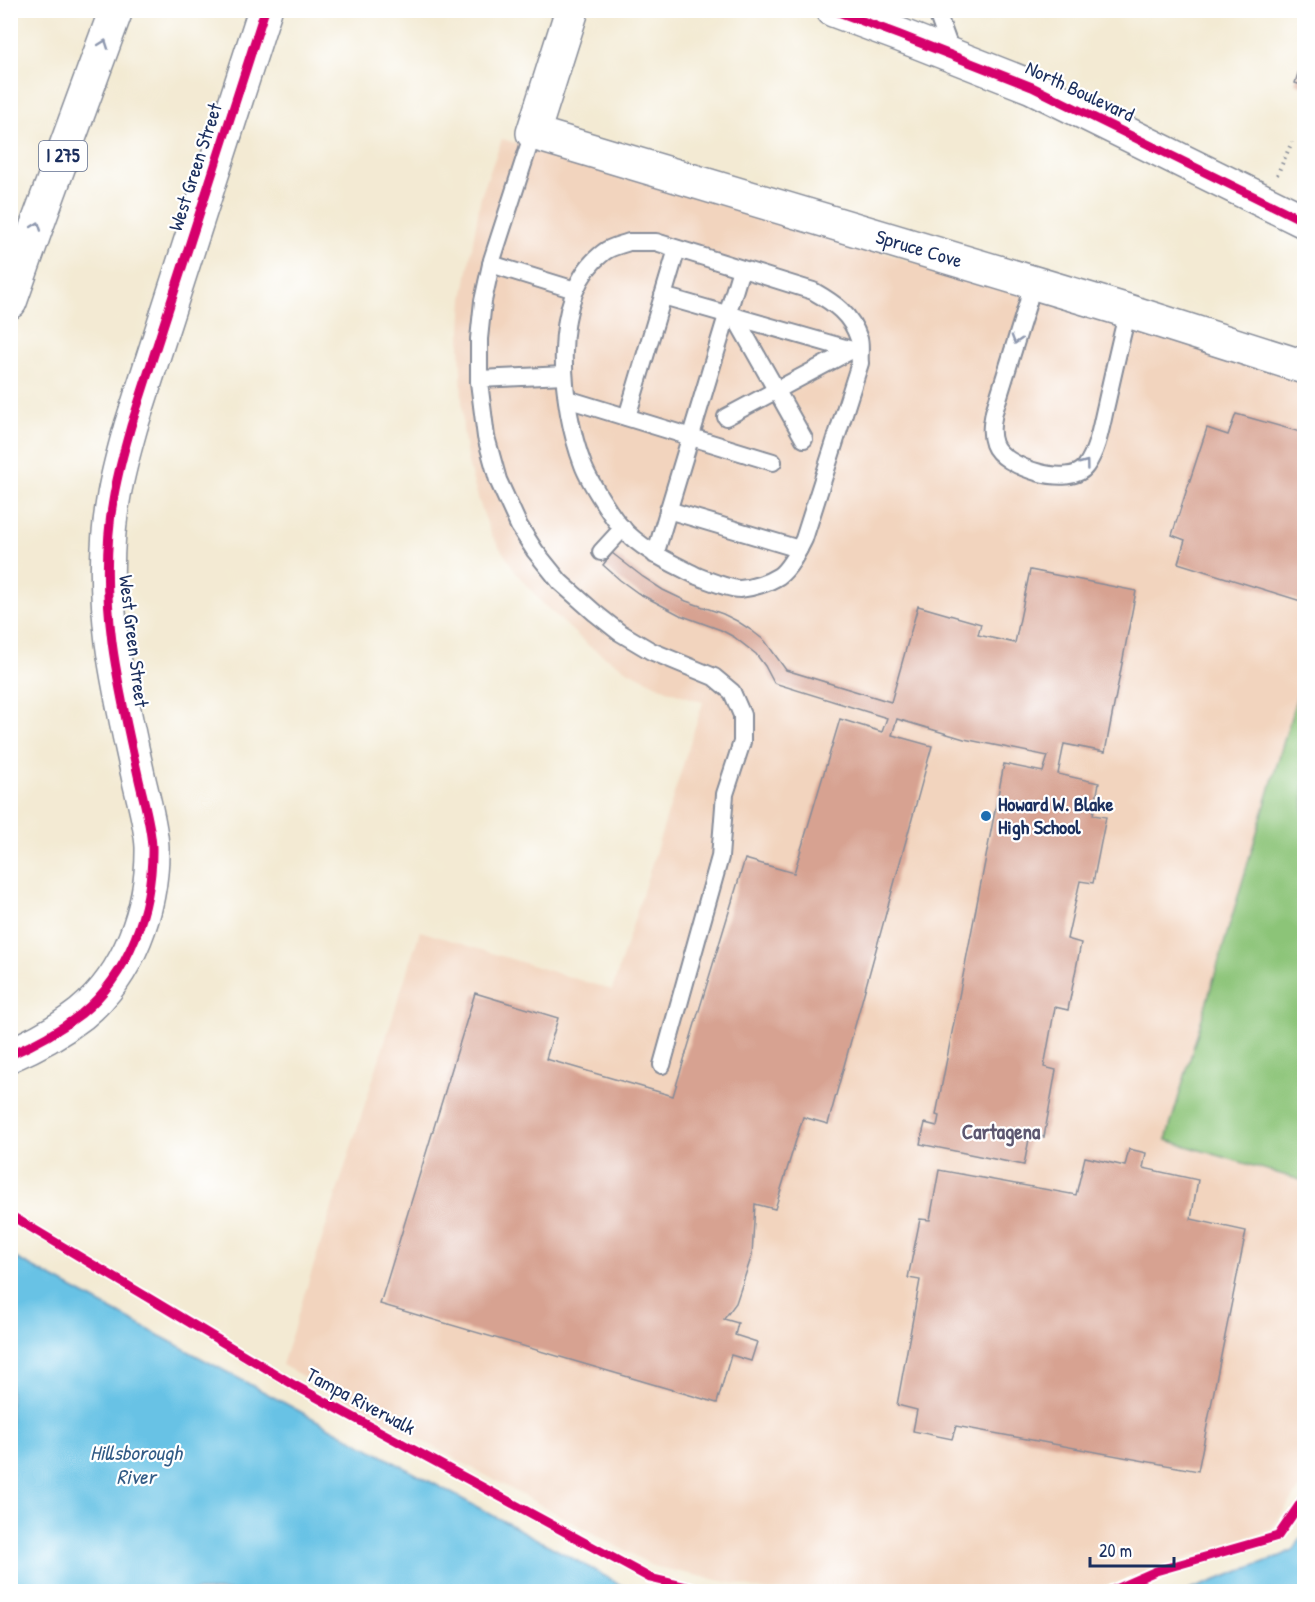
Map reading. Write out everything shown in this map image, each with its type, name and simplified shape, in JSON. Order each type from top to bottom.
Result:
[{"type":"main road","name":"I 275","points":[[10,302],[117,10]]},
{"type":"main road","name":"West Green Street","points":[[10,1055],[40,1042],[100,996],[129,951],[140,926],[147,900],[152,846],[119,691],[112,641],[107,594],[109,525],[118,474],[131,426],[265,10]]},
{"type":"main road","points":[[533,133],[572,10]]},
{"type":"main road","name":"North Boulevard","points":[[848,13],[1032,87],[1305,221]]},
{"type":"main road","name":"Spruce Cove","points":[[533,133],[1128,311],[1305,367]]},
{"type":"lane","points":[[936,10],[952,55]]},
{"type":"lane","points":[[533,133],[491,264],[483,301],[479,339],[479,379],[486,437],[498,480],[519,526],[535,551],[560,582],[619,632],[651,651],[714,677],[732,692],[742,715],[742,742],[726,794],[720,857],[662,1065]]},
{"type":"lane","points":[[629,242],[656,242],[741,269],[813,291],[834,303],[849,319],[859,341],[856,351],[860,363],[804,539],[794,559],[780,575],[757,585],[738,589],[705,579],[655,555],[622,528],[583,467],[570,423],[564,375],[564,341],[575,290],[589,267],[605,251],[629,242]]},
{"type":"lane","points":[[627,417],[677,249]]},
{"type":"lane","points":[[491,264],[575,290]]},
{"type":"lane","points":[[655,555],[731,315],[741,269]]},
{"type":"lane","points":[[1032,284],[994,412],[991,430],[994,446],[1007,460],[1027,469],[1052,475],[1073,476],[1085,468],[1095,450],[1128,311]]},
{"type":"lane","points":[[663,296],[856,351]]},
{"type":"lane","points":[[731,315],[804,439]]},
{"type":"lane","points":[[726,417],[856,351]]},
{"type":"lane","points":[[479,379],[564,375]]},
{"type":"lane","points":[[567,399],[773,462]]},
{"type":"lane","points":[[668,510],[799,549]]},
{"type":"lane","points":[[601,552],[622,528]]},
{"type":"path","points":[[1276,176],[1292,142]]},
{"type":"shaded area","name":"Howard W. Blake High School","points":[[502,139],[1304,378],[1304,1483],[1271,1529],[1092,1591],[768,1591],[653,1566],[282,1365],[420,931],[612,990],[703,702],[667,690],[625,669],[590,647],[543,604],[517,574],[491,534],[481,507],[468,464],[463,429],[460,345],[463,299],[481,196]]},
{"type":"green space","points":[[1304,673],[1304,1181],[1166,1140]]},
{"type":"water","name":"Hillsborough River","points":[[10,1255],[570,1557],[632,1591],[11,1591]]},
{"type":"water","points":[[1304,1534],[1304,1591],[1187,1591],[1283,1555],[1294,1549]]},
{"type":"building","points":[[1304,54],[1304,86],[1295,83]]},
{"type":"building","points":[[1236,414],[1304,433],[1304,602],[1178,563],[1185,540],[1172,535],[1207,428],[1228,435]]},
{"type":"building","points":[[612,553],[663,590],[723,614],[751,630],[765,641],[786,670],[891,702],[918,606],[981,624],[978,635],[1015,643],[1030,570],[1136,591],[1105,752],[1064,744],[1058,774],[1099,783],[1093,815],[1106,817],[1093,883],[1080,881],[1067,939],[1081,943],[1068,1010],[1055,1007],[1044,1067],[1056,1070],[1044,1137],[1030,1134],[1024,1165],[920,1144],[925,1123],[937,1126],[939,1116],[936,1115],[1004,764],[1043,772],[1048,756],[964,739],[897,719],[892,735],[932,746],[828,1124],[803,1117],[775,1209],[755,1204],[752,1255],[736,1303],[724,1319],[738,1323],[735,1335],[757,1342],[751,1361],[731,1355],[717,1403],[380,1304],[475,993],[558,1018],[546,1059],[673,1096],[745,859],[794,873],[840,719],[882,732],[887,718],[774,683],[756,654],[734,637],[680,615],[638,593],[620,580],[603,565]]},
{"type":"building","points":[[1129,1149],[1146,1153],[1143,1168],[1198,1180],[1191,1219],[1246,1231],[1198,1471],[956,1426],[952,1439],[913,1431],[917,1410],[897,1405],[920,1280],[908,1278],[920,1219],[930,1220],[939,1170],[1076,1195],[1085,1157],[1125,1166]]},
{"type":"cycle path","points":[[10,1055],[64,1026],[98,998],[125,960],[143,916],[148,893],[152,847],[112,642],[107,571],[110,519],[131,426],[265,10]]},
{"type":"cycle path","points":[[833,10],[1032,87],[1304,221]]},
{"type":"cycle path","name":"Tampa Riverwalk","points":[[10,1215],[294,1385],[650,1578],[708,1592]]},
{"type":"cycle path","points":[[1108,1592],[1156,1571],[1278,1536],[1304,1498]]},
{"type":"place","name":"Howard W. Blake High School","points":[[986,816]]},
{"type":"district","name":"Cartagena","points":[[1001,1132]]}]
